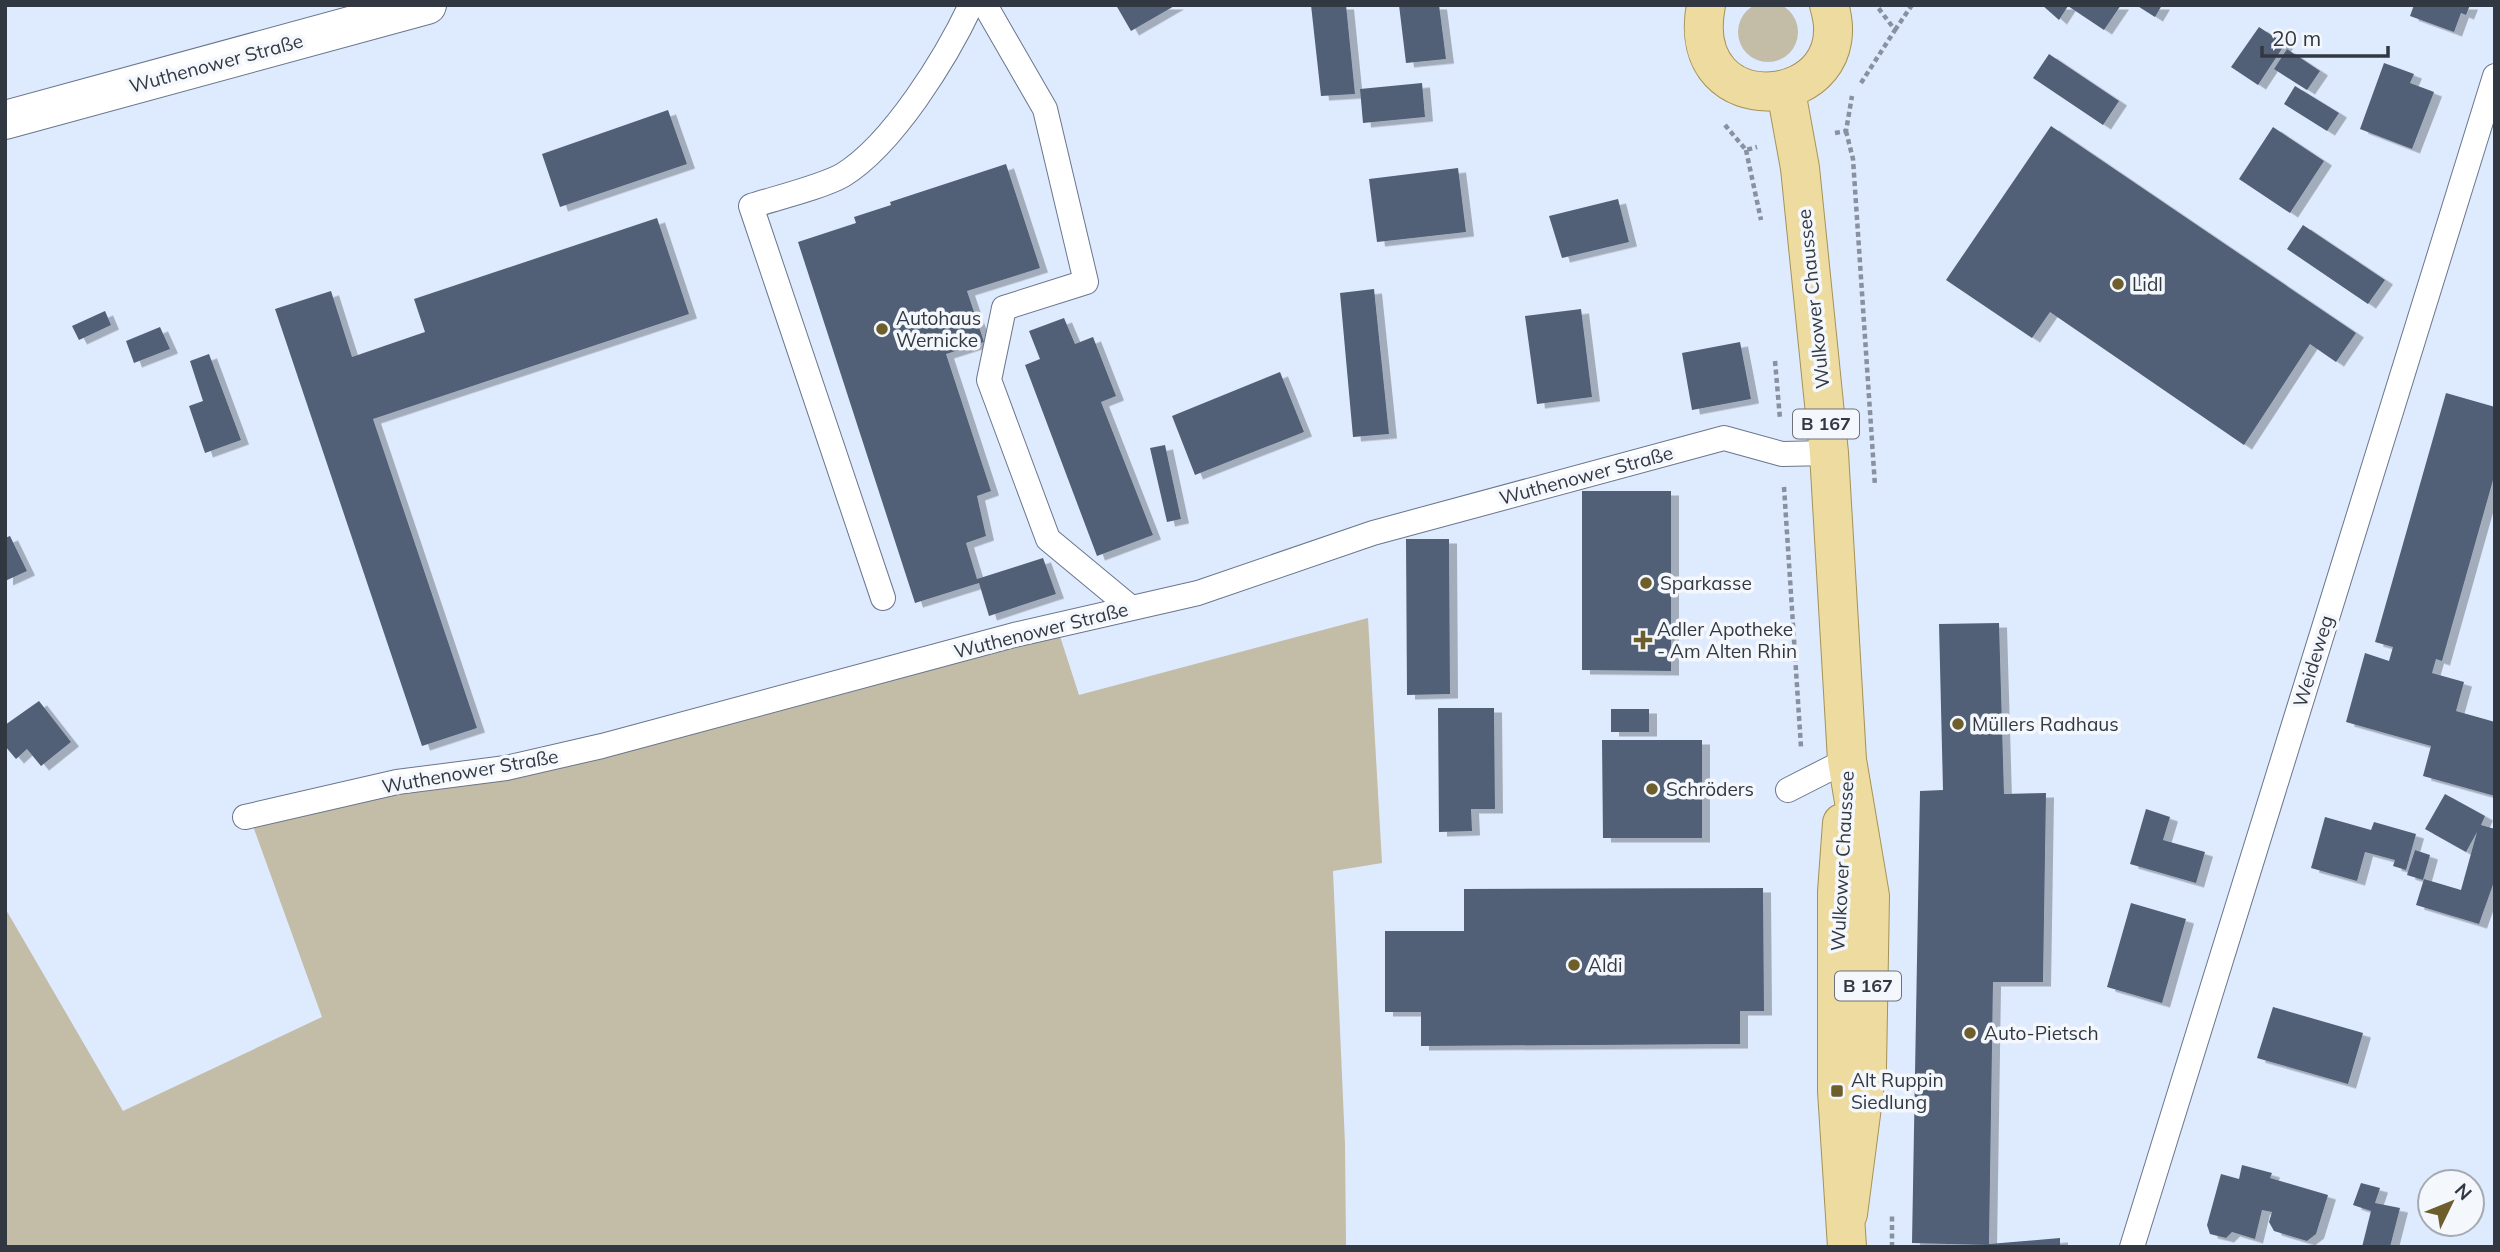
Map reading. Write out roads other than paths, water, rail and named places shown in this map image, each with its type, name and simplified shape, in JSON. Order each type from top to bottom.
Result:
[{"type":"main road","points":[[1706,5],[1702,25],[1704,46],[1713,65],[1727,80],[1745,90],[1766,93],[1786,91],[1812,76],[1826,59],[1833,38],[1829,5]]},
{"type":"main road","name":"Wulkower Chaussee","points":[[1786,91],[1800,168],[1829,453],[1847,760],[1838,892],[1836,1091],[1847,1230]]},
{"type":"street","name":"Wuthenower Straße","points":[[5,120],[427,5]]},
{"type":"lane","points":[[883,598],[751,206],[842,175],[887,136],[936,69],[971,5]]},
{"type":"lane","points":[[985,5],[1045,109],[1086,282],[1004,308],[989,380],[1048,539],[1130,607]]},
{"type":"lane","name":"Weideweg","points":[[2132,1247],[2495,76]]},
{"type":"lane","name":"Wuthenower Straße","points":[[245,817],[397,782],[506,768],[602,746],[1130,607],[1198,593],[1373,533],[1724,438],[1782,454],[1829,453]]},
{"type":"lane","points":[[1795,786],[1847,760]]},
{"type":"place","name":"Lidl","points":[[2118,284]]},
{"type":"place","name":"Autohaus Wernicke","points":[[882,329]]},
{"type":"place","name":"Sparkasse","points":[[1646,583]]},
{"type":"place","name":"Adler Apotheke - Am Alten Rhin","points":[[1643,640]]},
{"type":"place","name":"Müllers Radhaus","points":[[1958,724]]},
{"type":"place","name":"Schröders","points":[[1652,789]]},
{"type":"place","name":"Aldi","points":[[1574,965]]},
{"type":"place","name":"Auto-Pietsch","points":[[1970,1033]]},
{"type":"place","name":"Alt Ruppin Siedlung","points":[[1837,1091]]}]
